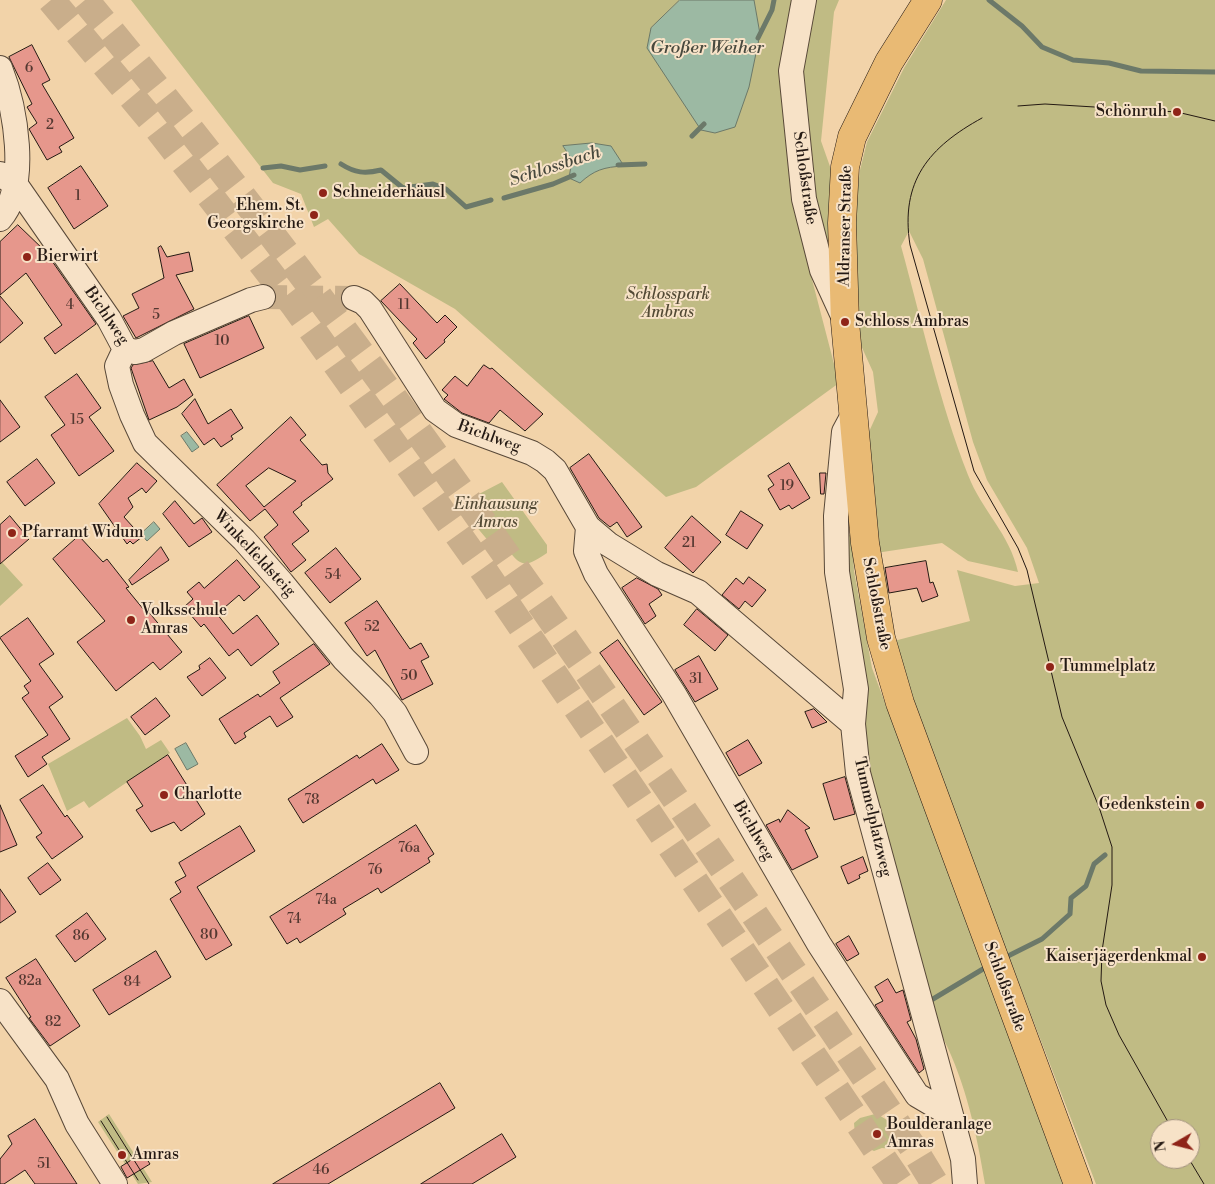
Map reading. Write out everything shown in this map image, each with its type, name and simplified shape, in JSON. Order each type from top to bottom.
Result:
[{"type":"main road","name":"Aldranser Straße","points":[[845,322],[842,223],[845,167],[852,137],[889,62],[928,0]]},
{"type":"main road","name":"Schloßstraße","points":[[845,322],[865,544],[887,663],[1002,984],[1078,1184]]},
{"type":"street","name":"Schloßstraße","points":[[804,0],[791,71],[804,199],[822,270],[845,322]]},
{"type":"street","points":[[0,68],[6,86],[12,118],[8,180],[11,200],[0,219]]},
{"type":"street","name":"Bichlweg","points":[[8,180],[110,319],[125,349],[135,352],[144,350],[174,333],[250,300],[264,298]]},
{"type":"street","name":"Bichlweg","points":[[354,298],[370,309],[435,410],[456,425],[532,453],[545,461],[555,470],[588,527],[628,558],[698,592],[853,724]]},
{"type":"street","name":"Winkelfeldsteig","points":[[125,349],[117,366],[121,385],[145,443],[244,540],[282,582],[338,652],[380,695],[394,714],[416,752]]},
{"type":"street","name":"Tummelplatzweg","points":[[853,414],[844,432],[836,516],[837,572],[856,688],[853,724],[858,773],[951,1115],[962,1159],[965,1184]]},
{"type":"street","name":"Bichlweg","points":[[588,527],[586,551],[596,574],[674,694],[819,944],[917,1095],[951,1115]]},
{"type":"street","points":[[0,1001],[57,1079],[77,1124],[116,1184]]},
{"type":"green space","name":"Schlosspark Ambras","points":[[131,0],[680,0],[651,28],[760,34],[753,0],[793,0],[781,69],[791,199],[839,383],[696,487],[666,497],[455,309],[359,254],[328,219],[314,227],[301,194],[273,183]],"holes":[[[563,146],[623,166],[608,166],[569,178],[572,160]]]},
{"type":"green space","points":[[812,0],[839,0],[834,12],[821,141],[833,175],[832,260],[810,196],[799,73]]},
{"type":"green space","points":[[946,0],[1215,0],[1215,1184],[1096,1184],[909,697],[894,641],[970,621],[957,570],[1015,586],[1039,583],[1027,548],[987,480],[973,442],[923,259],[909,231],[901,246],[948,419],[968,475],[1009,546],[1018,572],[968,561],[942,543],[876,553],[867,436],[878,412],[873,372],[859,341],[853,226],[860,170],[867,142],[904,68]]},
{"type":"green space","name":"Einhausung Amras","points":[[502,482],[547,545],[547,553],[530,563],[517,560],[508,549],[495,549],[460,507]]},
{"type":"green space","points":[[843,534],[852,535],[854,571],[872,668],[1064,1184],[985,1184],[970,1110],[958,1073],[943,1038],[863,760]]},
{"type":"green space","points":[[0,560],[23,585],[0,606]]},
{"type":"green space","points":[[127,718],[140,736],[146,749],[161,740],[170,753],[89,808],[84,801],[67,811],[48,764]]},
{"type":"green space","points":[[109,1114],[152,1182],[138,1184],[98,1122]]},
{"type":"green space","name":"Boulderanlage Amras","points":[[875,1114],[886,1119],[896,1132],[897,1143],[895,1149],[882,1148],[874,1151],[862,1143],[857,1136],[854,1123],[860,1118]]},
{"type":"water","name":"Großer Weiher","points":[[680,0],[754,0],[760,34],[749,87],[735,127],[715,133],[701,130],[647,48],[651,28]]},
{"type":"water","points":[[592,143],[611,146],[624,166],[600,170],[580,183],[569,178],[572,160],[563,146]]},
{"type":"water","points":[[187,432],[199,447],[192,452],[181,436]]},
{"type":"water","points":[[154,522],[160,529],[147,541],[141,534]]},
{"type":"water","points":[[186,743],[198,764],[187,770],[175,749]]},
{"type":"building","points":[[32,45],[50,80],[42,84],[74,138],[59,147],[62,152],[47,160],[29,129],[37,123],[27,107],[32,104],[9,57]]},
{"type":"building","name":"Bierwirt","points":[[81,166],[108,206],[74,229],[48,188]]},
{"type":"building","points":[[18,225],[45,251],[96,324],[55,354],[44,338],[62,325],[26,273],[0,295],[0,242]]},
{"type":"building","points":[[161,246],[167,257],[189,252],[193,271],[176,275],[194,309],[136,338],[123,316],[139,308],[132,294],[164,278],[158,248]]},
{"type":"building","points":[[400,284],[437,323],[445,315],[457,327],[444,340],[445,342],[426,359],[413,343],[417,339],[381,301]]},
{"type":"building","points":[[0,296],[23,323],[0,343]]},
{"type":"building","points":[[249,316],[264,348],[200,378],[184,344]]},
{"type":"building","points":[[153,361],[169,388],[184,379],[193,395],[177,407],[149,420],[131,368],[133,365]]},
{"type":"building","points":[[484,365],[490,369],[492,368],[543,414],[525,431],[500,410],[489,423],[462,413],[444,399],[448,395],[442,390],[455,376],[467,386]]},
{"type":"building","points":[[77,374],[101,408],[89,417],[114,451],[79,476],[51,435],[65,425],[45,397]]},
{"type":"building","points":[[195,399],[208,424],[231,409],[243,428],[231,436],[233,439],[221,447],[214,438],[204,445],[182,414]]},
{"type":"building","points":[[0,400],[20,427],[0,442]]},
{"type":"building","points":[[291,417],[306,435],[300,440],[322,465],[327,464],[328,473],[333,479],[301,503],[302,505],[293,512],[309,531],[292,544],[306,560],[291,572],[264,537],[278,525],[265,509],[250,521],[217,485]],"holes":[[[269,468],[296,481],[264,507],[246,486]]]},
{"type":"building","points":[[589,454],[642,527],[627,537],[617,522],[610,527],[599,518],[570,468]]},
{"type":"building","points":[[37,459],[55,483],[25,506],[7,482]]},
{"type":"building","points":[[137,463],[157,481],[146,493],[142,488],[128,498],[133,507],[124,517],[142,537],[133,544],[130,541],[127,544],[99,504]]},
{"type":"building","points":[[789,463],[810,498],[792,509],[789,505],[780,510],[768,489],[774,485],[768,476]]},
{"type":"building","points":[[820,473],[826,473],[824,494],[821,494]]},
{"type":"building","points":[[175,501],[194,524],[202,518],[212,532],[189,547],[163,514]]},
{"type":"building","points":[[741,511],[763,525],[747,549],[726,535]]},
{"type":"building","name":"Pfarramt Widum","points":[[10,516],[29,539],[0,564],[0,525]]},
{"type":"building","points":[[692,516],[721,542],[693,573],[665,548]]},
{"type":"building","name":"Volksschule Amras","points":[[79,536],[103,562],[107,559],[129,587],[126,588],[182,652],[160,670],[153,662],[116,691],[77,642],[105,621],[53,559]]},
{"type":"building","points":[[161,547],[169,560],[132,585],[129,580]]},
{"type":"building","points":[[336,548],[361,579],[330,603],[305,573]]},
{"type":"building","points":[[237,560],[260,587],[244,601],[239,595],[217,614],[233,634],[257,615],[279,644],[251,666],[238,649],[229,656],[204,624],[201,627],[184,607],[193,599],[187,592],[199,582],[204,588]]},
{"type":"building","points":[[926,561],[930,583],[933,582],[938,596],[922,602],[917,588],[889,593],[885,568]]},
{"type":"building","points":[[749,577],[766,590],[752,607],[745,601],[739,609],[722,595],[736,578],[743,584]]},
{"type":"building","points":[[637,578],[658,589],[662,595],[649,604],[656,616],[645,624],[622,588]]},
{"type":"building","points":[[377,601],[410,649],[421,643],[429,657],[421,661],[433,684],[402,700],[375,650],[367,656],[345,623]]},
{"type":"building","points":[[697,609],[728,635],[715,651],[684,625]]},
{"type":"building","points":[[28,618],[54,654],[39,664],[63,697],[49,707],[70,739],[42,757],[47,764],[28,777],[15,756],[48,735],[22,698],[29,693],[24,686],[31,681],[0,638]]},
{"type":"building","points":[[618,640],[662,702],[644,715],[600,653]]},
{"type":"building","points":[[314,644],[330,664],[280,698],[293,717],[277,727],[270,716],[244,733],[246,737],[235,744],[219,719],[258,694],[260,697],[280,683],[273,672]]},
{"type":"building","points":[[699,656],[718,689],[695,702],[675,670]]},
{"type":"building","points":[[210,658],[226,678],[202,696],[187,677],[200,669],[199,666]]},
{"type":"building","points":[[156,698],[170,716],[145,735],[131,717]]},
{"type":"building","points":[[814,709],[827,722],[812,728],[805,712]]},
{"type":"building","points":[[748,740],[762,763],[739,776],[726,753]]},
{"type":"building","points":[[382,744],[399,770],[376,784],[373,779],[303,823],[288,799],[357,755],[359,758]]},
{"type":"building","name":"Charlotte","points":[[168,755],[205,814],[181,831],[174,822],[151,832],[136,810],[143,806],[127,782]]},
{"type":"building","points":[[845,777],[855,814],[834,820],[823,784]]},
{"type":"building","points":[[43,785],[65,817],[67,815],[83,837],[52,859],[36,837],[42,833],[20,800]]},
{"type":"building","points":[[0,805],[17,845],[0,852]]},
{"type":"building","points":[[788,810],[810,828],[805,830],[818,857],[792,870],[766,825],[779,819],[780,822]]},
{"type":"building","points":[[416,825],[434,854],[428,858],[430,862],[381,893],[378,888],[343,909],[346,914],[300,943],[297,938],[287,944],[270,917]]},
{"type":"building","points":[[240,826],[255,851],[197,887],[232,945],[206,960],[170,899],[181,892],[175,882],[186,876],[179,863]]},
{"type":"building","points":[[863,857],[868,871],[859,875],[860,878],[848,884],[841,867]]},
{"type":"building","points":[[48,863],[61,880],[40,895],[28,878]]},
{"type":"building","points":[[0,889],[16,912],[0,923]]},
{"type":"building","points":[[87,913],[106,939],[75,962],[56,936]]},
{"type":"building","points":[[849,936],[859,954],[847,961],[836,944]]},
{"type":"building","points":[[156,951],[171,977],[109,1015],[93,990]]},
{"type":"building","points":[[36,959],[80,1026],[50,1046],[29,1018],[31,1017],[6,978]]},
{"type":"building","points":[[888,979],[896,993],[903,990],[911,1020],[907,1022],[916,1039],[924,1069],[919,1073],[875,1005],[883,1001],[875,987]]},
{"type":"building","points":[[440,1083],[455,1108],[328,1184],[273,1184]]},
{"type":"building","points":[[35,1119],[77,1184],[35,1184],[25,1170],[4,1184],[0,1184],[0,1159],[12,1144],[8,1136]]},
{"type":"building","points":[[502,1134],[516,1157],[472,1184],[421,1184]]},
{"type":"building","points":[[143,1153],[150,1164],[127,1178],[121,1167]]},
{"type":"waterway","name":"Schlossbach","points":[[758,38],[772,10],[774,0]]},
{"type":"waterway","name":"Schlossbach","points":[[989,0],[1022,26],[1042,47],[1073,60],[1109,63],[1141,71],[1215,72]]},
{"type":"waterway","name":"Schlossbach","points":[[692,136],[704,124]]},
{"type":"waterway","name":"Schlossbach","points":[[341,164],[360,172],[381,170],[403,188],[433,184],[446,189],[466,207],[491,200]]},
{"type":"waterway","name":"Schlossbach","points":[[618,165],[645,164]]},
{"type":"waterway","name":"Schlossbach","points":[[263,168],[281,166],[300,170],[325,166]]},
{"type":"waterway","name":"Schlossbach","points":[[504,198],[553,184],[574,175]]},
{"type":"waterway","points":[[1008,956],[1042,939],[1070,914],[1071,898],[1086,886],[1094,864],[1105,855]]},
{"type":"waterway","points":[[928,1002],[983,969]]},
{"type":"tunnel","points":[[51,0],[153,122],[295,306],[484,571],[900,1184]]},
{"type":"tunnel","points":[[85,0],[196,138],[304,278],[512,563],[912,1146],[935,1184]]},
{"type":"tunnel","points":[[263,297],[354,298]]},
{"type":"tram line","points":[[1018,106],[1045,104],[1177,112],[1215,121]]},
{"type":"tram line","points":[[982,118],[947,141],[922,168],[914,184],[910,202],[908,222],[910,245],[974,471],[1018,548],[1027,570],[1062,717],[1099,807],[1112,847],[1112,885],[1102,951],[1101,981],[1106,1005],[1119,1035],[1166,1119]]},
{"type":"tram line","points":[[107,1117],[149,1184]]},
{"type":"tram line","points":[[101,1121],[138,1180]]},
{"type":"tram line","points":[[1195,1169],[1204,1184]]},
{"type":"place","name":"Schönruh","points":[[1177,112]]},
{"type":"place","name":"Schneiderhäusl","points":[[323,193]]},
{"type":"place","name":"Ehem. St. Georgskirche","points":[[314,215]]},
{"type":"place","name":"Bierwirt","points":[[27,257]]},
{"type":"place","name":"Schloss Ambras","points":[[845,322]]},
{"type":"place","name":"Pfarramt Widum","points":[[12,533]]},
{"type":"place","name":"Volksschule Amras","points":[[131,620]]},
{"type":"place","name":"Tummelplatz","points":[[1050,667]]},
{"type":"place","name":"Charlotte","points":[[164,795]]},
{"type":"place","name":"Gedenkstein","points":[[1200,805]]},
{"type":"place","name":"Kaiserjägerdenkmal","points":[[1202,957]]},
{"type":"place","name":"Boulderanlage Amras","points":[[877,1134]]},
{"type":"place","name":"Amras","points":[[122,1155]]}]
